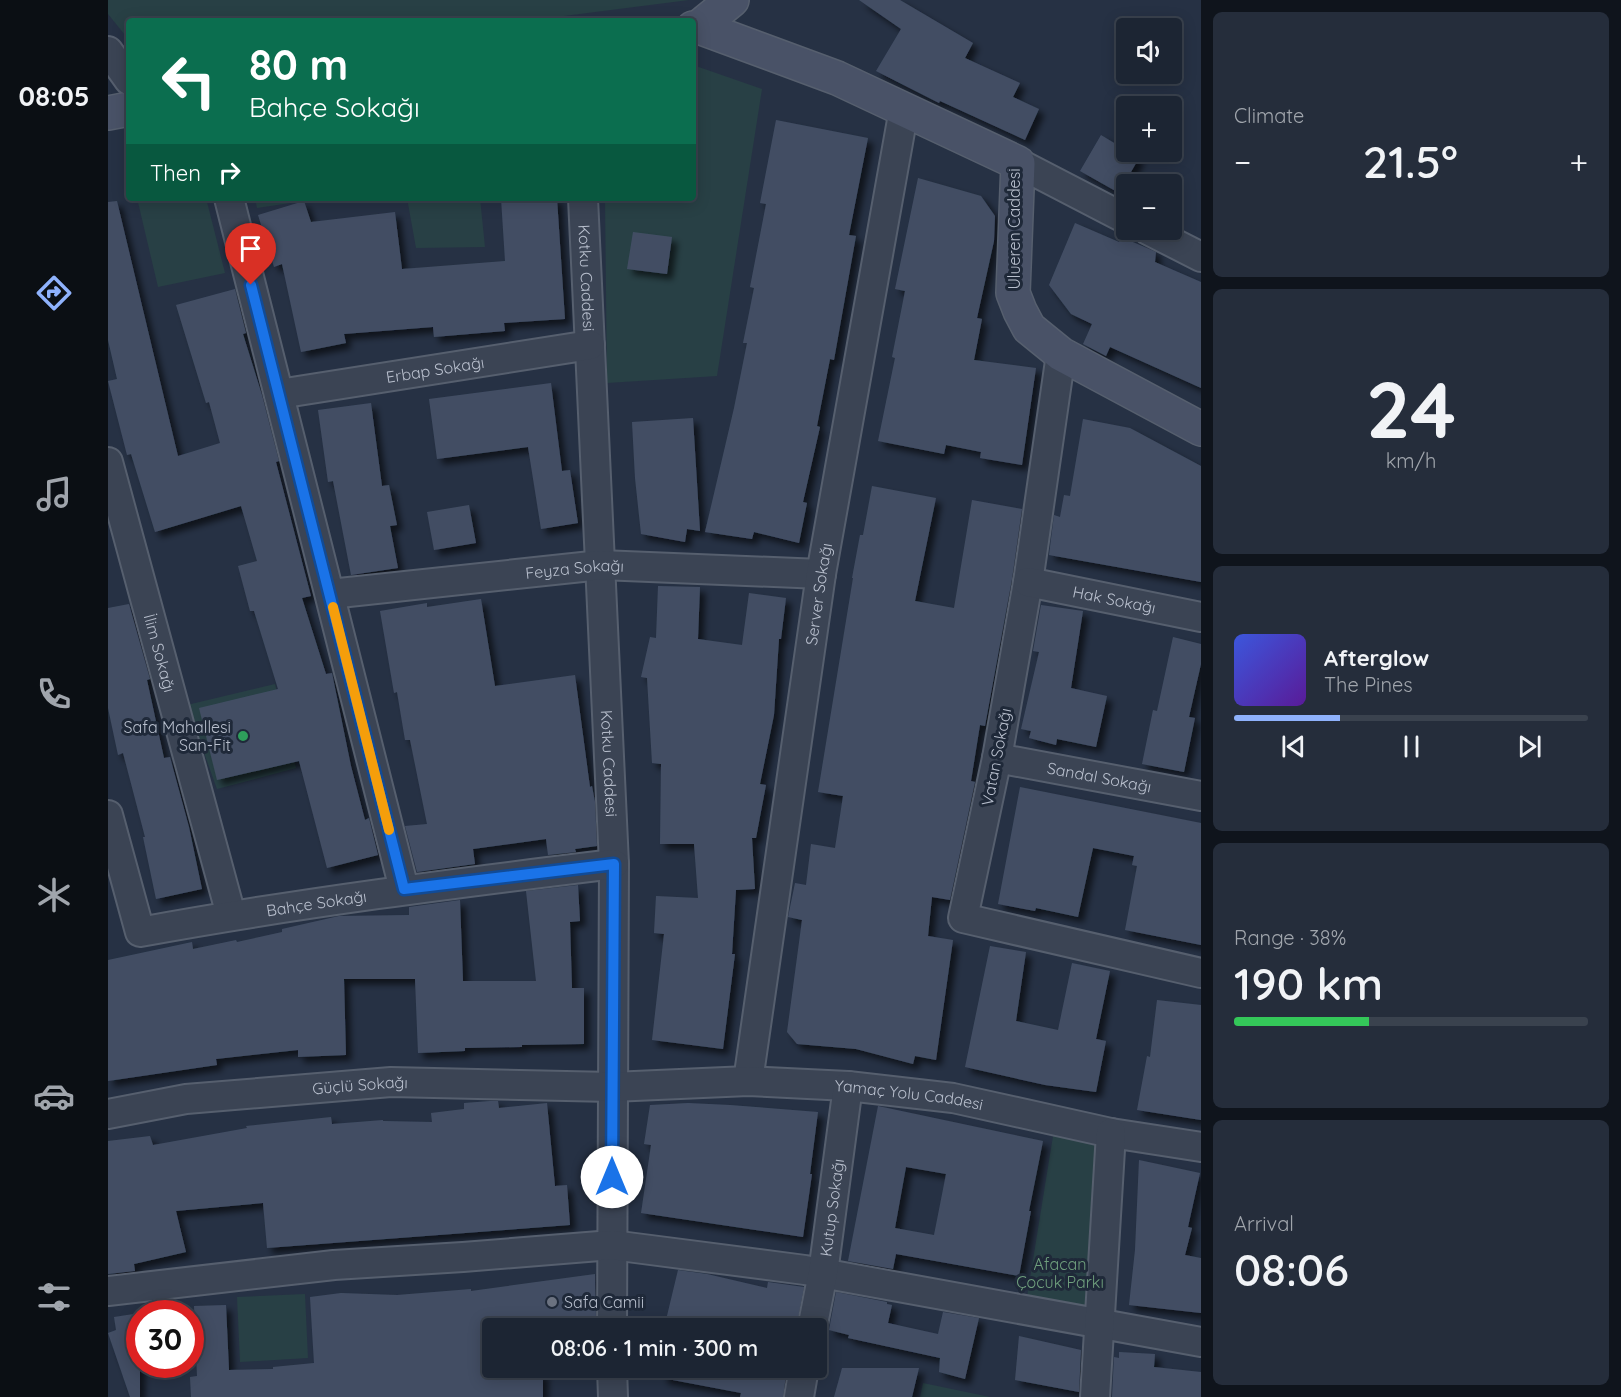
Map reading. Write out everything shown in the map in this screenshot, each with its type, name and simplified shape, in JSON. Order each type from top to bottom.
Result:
[{"type":"street","points":[[696,27],[732,0]]},
{"type":"street","name":"Ulueren Caddesi","points":[[696,27],[837,78],[1018,163],[1013,292],[1029,328],[1061,354],[1201,429]]},
{"type":"street","points":[[108,51],[126,76]]},
{"type":"street","name":"Server Sokağı","points":[[748,1081],[821,574],[904,109]]},
{"type":"street","points":[[108,113],[126,110]]},
{"type":"street","points":[[1018,163],[1116,214]]},
{"type":"street","points":[[230,201],[404,889]]},
{"type":"street","name":"Kotku Caddesi","points":[[583,201],[614,864],[612,1318]]},
{"type":"street","points":[[1168,240],[1201,257]]},
{"type":"street","name":"Erbap Sokağı","points":[[279,394],[590,345]]},
{"type":"street","name":"Vatan Sokağı","points":[[1061,354],[1028,582],[997,758],[963,918],[1201,973]]},
{"type":"street","name":"İlim Sokağı","points":[[108,462],[231,915]]},
{"type":"street","name":"Feyza Sokağı","points":[[330,594],[601,565],[821,574]]},
{"type":"street","name":"Hak Sokağı","points":[[1028,582],[1201,617]]},
{"type":"street","name":"Sandal Sokağı","points":[[997,758],[1201,796]]},
{"type":"street","name":"Bahçe Sokağı","points":[[108,815],[140,932],[231,915],[404,889],[614,864]]},
{"type":"street","name":"Yamaç Yolu Caddesi","points":[[612,1087],[748,1081],[848,1086],[953,1098],[1111,1133],[1201,1147]]},
{"type":"street","name":"Güçlü Sokağı","points":[[108,1114],[186,1099],[391,1082],[612,1087]]},
{"type":"street","name":"Kutup Sokağı","points":[[814,1318],[823,1273],[848,1086]]},
{"type":"street","points":[[1095,1397],[1111,1133]]},
{"type":"street","points":[[108,1291],[334,1265],[612,1245],[823,1273],[1201,1342]]},
{"type":"street","points":[[612,1378],[612,1397]]},
{"type":"street","points":[[799,1397],[802,1378]]},
{"type":"green space","points":[[108,0],[689,0],[548,18],[126,18],[126,36],[108,14]]},
{"type":"green space","points":[[696,66],[762,89],[717,376],[607,383],[605,201],[696,201]]},
{"type":"green space","points":[[138,201],[207,201],[225,273],[158,287]]},
{"type":"green space","points":[[256,201],[304,201],[257,208]]},
{"type":"green space","points":[[408,201],[480,201],[485,247],[416,248]]},
{"type":"green space","name":"Safa Mahallesi San-Fit","points":[[275,684],[296,768],[217,789],[187,705]]},
{"type":"green space","name":"Afacan Çocuk Parkı","points":[[1054,1130],[1102,1141],[1087,1311],[1027,1297]]},
{"type":"green space","points":[[305,1294],[308,1358],[240,1362],[237,1297]]},
{"type":"green space","points":[[923,1383],[990,1397],[920,1397]]},
{"type":"building","points":[[859,0],[900,0],[973,43],[965,58],[1020,83],[1013,97],[1039,109],[1025,140],[940,101],[939,103],[876,71],[901,29]]},
{"type":"building","points":[[776,120],[868,138],[849,235],[856,236],[834,360],[830,359],[817,426],[820,427],[803,502],[807,503],[799,543],[754,532],[752,539],[705,532],[747,343],[743,343],[754,288],[750,287],[766,204],[760,203]]},
{"type":"building","points":[[1101,135],[1116,144],[1116,162],[1137,162],[1130,174],[1116,174],[1116,191],[1080,171]]},
{"type":"building","points":[[918,178],[981,196],[995,216],[994,241],[977,318],[982,319],[974,360],[1036,368],[1022,465],[980,458],[981,452],[946,445],[944,454],[878,441],[895,358],[892,357],[905,291],[895,289]]},
{"type":"building","points":[[117,201],[178,456],[220,443],[209,402],[206,403],[176,305],[235,289],[246,333],[243,334],[262,395],[279,461],[276,462],[311,596],[302,598],[326,674],[332,673],[351,766],[365,820],[369,818],[378,855],[327,868],[299,761],[217,780],[199,708],[278,689],[254,611],[250,611],[238,566],[257,561],[241,506],[155,532],[131,454],[127,455],[108,381],[117,379],[108,340],[108,202]]},
{"type":"building","points":[[304,201],[311,222],[395,212],[402,269],[505,261],[501,201],[557,201],[565,319],[504,323],[505,331],[434,337],[433,327],[344,334],[346,343],[301,352],[282,264],[274,267],[258,215]]},
{"type":"building","points":[[1075,223],[1119,242],[1128,240],[1156,252],[1155,262],[1201,282],[1201,388],[1110,347],[1106,356],[1083,344],[1092,324],[1071,314],[1049,285]]},
{"type":"building","points":[[633,232],[672,237],[667,274],[627,269]]},
{"type":"building","points":[[551,383],[562,471],[570,470],[578,523],[541,529],[528,447],[437,459],[429,399]]},
{"type":"building","points":[[371,403],[382,486],[389,485],[397,525],[390,526],[398,568],[351,575],[333,481],[328,482],[318,410]]},
{"type":"building","points":[[693,418],[700,531],[687,529],[685,542],[641,534],[632,422]]},
{"type":"building","points":[[1083,419],[1130,428],[1201,466],[1201,582],[1049,555],[1054,515],[1060,517],[1064,495],[1070,496]]},
{"type":"building","points":[[872,486],[936,498],[915,601],[954,608],[972,500],[1022,509],[1012,579],[985,726],[980,725],[971,781],[975,782],[950,900],[932,897],[928,936],[953,940],[936,1060],[915,1056],[913,1064],[856,1049],[797,1044],[787,1032],[802,920],[788,917],[795,883],[806,885],[811,844],[835,848],[843,796],[818,792],[852,578]]},
{"type":"building","points":[[469,505],[476,543],[434,550],[427,512]]},
{"type":"building","points":[[658,586],[700,587],[698,639],[742,645],[749,593],[786,598],[781,639],[779,639],[774,715],[760,784],[766,785],[756,838],[752,838],[755,889],[736,890],[732,954],[735,954],[723,1049],[652,1040],[664,934],[654,933],[656,896],[698,898],[694,844],[660,844],[661,764],[652,763],[647,678],[641,677],[650,637],[656,638]]},
{"type":"building","points":[[481,599],[495,686],[575,675],[590,787],[592,786],[595,802],[597,846],[575,849],[576,852],[548,855],[546,839],[473,849],[475,864],[417,872],[405,826],[427,824],[410,740],[405,740],[397,692],[394,693],[380,611],[427,603],[427,607]]},
{"type":"building","points":[[129,604],[150,679],[147,680],[164,758],[170,757],[189,827],[202,889],[156,899],[143,837],[145,837],[123,753],[118,755],[108,708],[108,608]]},
{"type":"building","points":[[1041,605],[1083,611],[1071,688],[1107,696],[1096,747],[1057,739],[1056,745],[1029,738],[1031,731],[1021,729],[1039,652],[1033,651]]},
{"type":"building","points":[[1173,637],[1201,644],[1201,664],[1189,717],[1195,718],[1184,772],[1142,764],[1153,710],[1157,711]]},
{"type":"building","points":[[1020,787],[1201,823],[1201,945],[1125,930],[1137,866],[1132,865],[1134,856],[1093,848],[1078,917],[1036,908],[1035,911],[998,904]]},
{"type":"building","points":[[578,885],[580,921],[570,922],[572,988],[584,988],[584,1044],[465,1048],[465,1051],[418,1053],[415,979],[344,979],[346,1055],[298,1057],[298,1050],[216,1059],[217,1065],[108,1081],[108,960],[192,942],[193,949],[236,940],[237,942],[339,916],[409,915],[409,907],[460,900],[463,981],[536,981],[526,891]]},
{"type":"building","points":[[990,946],[1026,952],[1016,1021],[1058,1030],[1072,963],[1110,971],[1096,1039],[1106,1041],[1096,1092],[1045,1085],[965,1067]]},
{"type":"building","points":[[1157,1000],[1201,1005],[1201,1120],[1137,1110],[1147,1056],[1150,1057]]},
{"type":"building","points":[[498,1101],[499,1108],[547,1103],[555,1186],[567,1185],[570,1225],[267,1248],[263,1203],[176,1211],[186,1252],[134,1264],[135,1271],[108,1274],[108,1141],[150,1136],[153,1145],[247,1128],[246,1126],[331,1117],[332,1124],[383,1120],[432,1122],[431,1113],[464,1109],[464,1103]]},
{"type":"building","points":[[688,1103],[818,1112],[803,1237],[641,1213],[651,1145],[644,1144],[650,1105]]},
{"type":"building","points":[[878,1106],[1043,1141],[1019,1276],[896,1254],[893,1269],[848,1261]],"holes":[[[906,1167],[946,1174],[934,1235],[895,1228]]]},
{"type":"building","points":[[1139,1160],[1200,1173],[1188,1227],[1192,1228],[1185,1255],[1201,1258],[1201,1313],[1129,1305],[1135,1250]]},
{"type":"building","points":[[678,1270],[707,1274],[767,1288],[768,1282],[804,1287],[798,1318],[666,1318]]},
{"type":"building","points":[[595,1274],[596,1318],[482,1318],[482,1329],[480,1329],[482,1378],[543,1378],[543,1397],[191,1397],[190,1378],[204,1378],[204,1306],[226,1305],[229,1370],[273,1369],[273,1367],[314,1363],[310,1297],[341,1293],[397,1295],[471,1289],[471,1291]]},
{"type":"building","points":[[836,1292],[887,1302],[892,1305],[888,1323],[938,1334],[943,1312],[979,1318],[965,1379],[939,1372],[940,1358],[848,1338],[849,1335],[829,1330]]},
{"type":"building","points":[[126,1315],[126,1378],[140,1378],[140,1397],[130,1397],[108,1333],[116,1330],[114,1317]]},
{"type":"building","points":[[1019,1336],[1081,1350],[1079,1392],[1015,1380]]},
{"type":"building","points":[[1119,1352],[1155,1354],[1154,1367],[1201,1372],[1201,1397],[1112,1397],[1114,1357],[1119,1358]]},
{"type":"building","points":[[842,1368],[919,1368],[912,1397],[834,1397]]},
{"type":"building","points":[[662,1378],[786,1378],[783,1397],[740,1397],[741,1393]]},
{"type":"slow traffic","points":[[333,607],[389,830]]},
{"type":"place","name":"Safa Mahallesi San-Fit","points":[[243,736]]},
{"type":"place","name":"Safa Camii","points":[[552,1302]]},
{"type":"route","points":[[251,285],[404,889],[614,864],[612,1177]]}]
